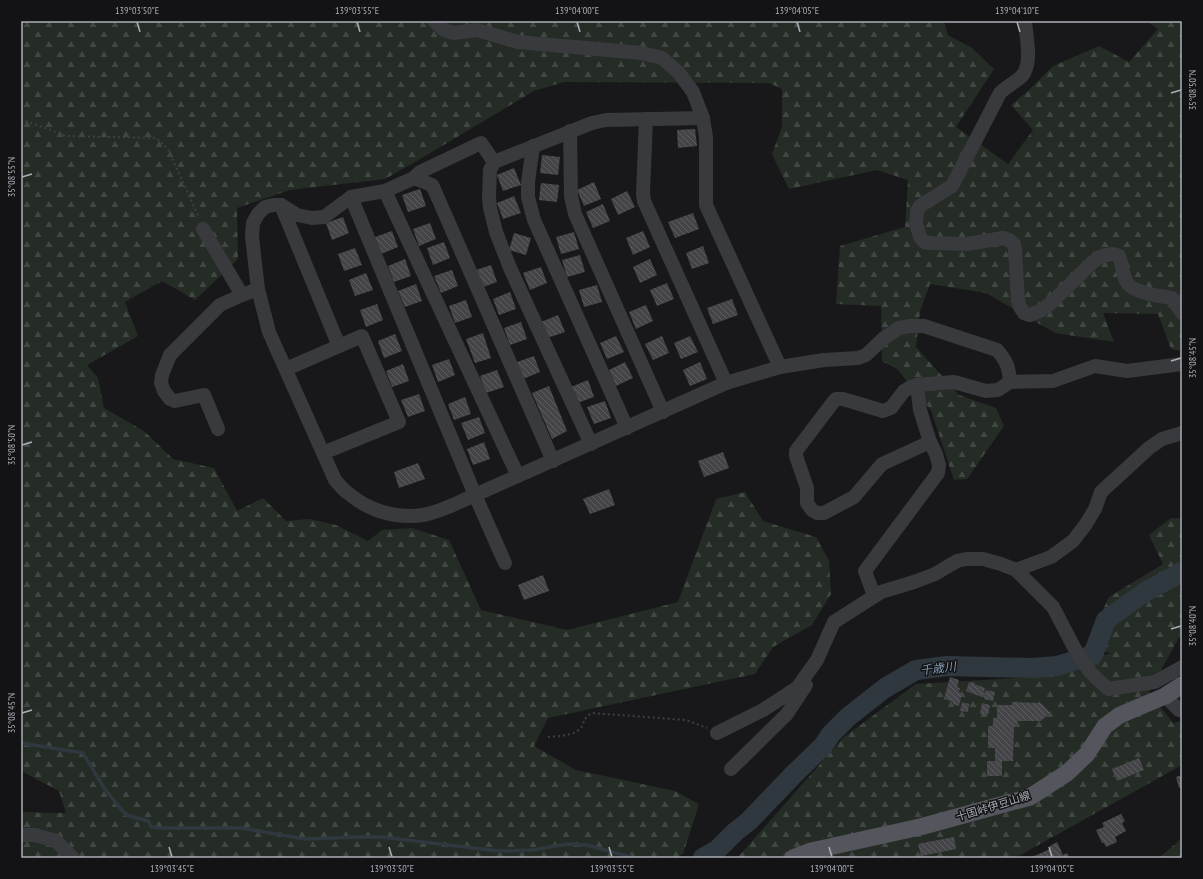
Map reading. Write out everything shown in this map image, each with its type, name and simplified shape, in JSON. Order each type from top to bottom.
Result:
[{"type":"main road","name":"十国峠伊豆山線","points":[[793,858],[810,851],[920,827],[1030,797],[1066,772],[1087,754],[1105,726],[1120,715],[1165,696],[1182,684]]},
{"type":"street","points":[[434,21],[444,30],[454,33],[478,30],[518,42],[642,53],[662,58],[679,73],[693,92],[703,118],[706,137],[706,205],[780,366]]},
{"type":"street","points":[[1025,21],[1028,41],[1027,66],[1022,76],[1000,93],[952,186],[920,206],[917,212],[916,223],[920,237],[924,242],[930,243],[967,244],[1003,238],[1009,240],[1014,244],[1016,250],[1018,300],[1024,313],[1030,315],[1040,311],[1051,303],[1093,262],[1106,255],[1113,254],[1120,256],[1126,282],[1129,286],[1135,290],[1172,298],[1182,312]]},
{"type":"street","points":[[591,444],[510,268],[496,232],[490,208],[490,170],[494,162],[592,122],[606,120],[703,118]]},
{"type":"street","points":[[646,119],[644,201],[726,383]]},
{"type":"street","points":[[570,132],[571,196],[575,214],[663,412]]},
{"type":"street","points":[[494,162],[481,143],[420,172],[414,178],[385,191],[351,197],[324,217],[312,218],[297,215],[281,205],[265,207],[258,214],[253,223],[252,237],[258,289],[269,332],[335,480],[346,492],[358,501],[378,511],[402,517],[424,515],[447,508],[726,383],[780,366],[824,360],[858,358],[866,355],[884,338],[899,328],[924,326],[997,350],[1004,358],[1009,369],[1010,382]]},
{"type":"street","points":[[533,146],[528,182],[528,197],[534,220],[627,428]]},
{"type":"street","points":[[414,178],[432,185],[434,188],[552,461]]},
{"type":"street","points":[[385,191],[518,476]]},
{"type":"street","points":[[351,197],[475,495],[505,563]]},
{"type":"street","points":[[281,205],[339,346]]},
{"type":"street","points":[[203,229],[242,295]]},
{"type":"street","points":[[218,429],[204,395],[175,400],[170,399],[164,391],[161,383],[162,375],[170,355],[220,305],[258,289]]},
{"type":"street","points":[[286,369],[362,336],[399,422],[323,453]]},
{"type":"street","points":[[930,442],[882,464],[857,494],[829,511],[820,514],[809,507],[806,499],[806,488],[796,456],[796,451],[836,399],[843,399],[883,410],[891,408],[904,391],[917,385],[954,382],[986,391],[998,390],[1010,382],[1053,381],[1095,366],[1127,371],[1182,364]]},
{"type":"street","points":[[874,596],[865,572],[938,473],[939,465],[936,454],[930,442],[920,410],[917,385]]},
{"type":"street","points":[[1016,570],[1051,557],[1073,541],[1095,509],[1101,492],[1149,448],[1162,439],[1182,433]]},
{"type":"street","points":[[717,734],[763,710],[797,688],[817,660],[834,622],[874,596],[935,574],[957,561],[966,559],[983,559],[1016,570],[1053,607],[1076,650],[1091,673],[1108,689],[1155,682],[1182,666]]},
{"type":"street","points":[[731,769],[787,714],[813,675],[812,667]]},
{"type":"street","points":[[1165,696],[1179,710],[1182,710]]},
{"type":"street","points":[[21,835],[35,836],[56,841],[73,858]]},
{"type":"path","points":[[21,119],[66,136],[156,138],[168,149],[203,229]]},
{"type":"path","points":[[548,737],[571,734],[580,728],[585,717],[591,713],[686,720],[703,726],[717,734]]},
{"type":"green space","points":[[21,21],[944,21],[948,35],[972,48],[994,69],[956,127],[1008,164],[1033,130],[1011,105],[1029,90],[1053,66],[1099,46],[1129,62],[1158,29],[1147,21],[1182,21],[1182,351],[1171,349],[1158,314],[1103,313],[1114,342],[1055,333],[986,293],[930,284],[920,311],[916,347],[959,395],[996,408],[1004,426],[967,479],[954,480],[931,410],[897,369],[882,361],[881,306],[836,304],[840,246],[905,227],[908,180],[877,170],[789,189],[772,154],[782,127],[782,89],[769,83],[564,82],[534,91],[385,179],[290,190],[237,208],[238,259],[195,300],[162,281],[125,302],[138,336],[87,365],[98,378],[104,408],[144,431],[173,459],[214,468],[237,511],[263,498],[286,521],[309,519],[336,525],[368,541],[382,530],[412,528],[449,540],[481,610],[567,630],[678,602],[716,499],[745,492],[763,521],[816,537],[829,561],[831,594],[812,625],[773,647],[755,674],[548,718],[534,746],[576,770],[675,791],[699,804],[683,854],[675,858],[21,858],[21,812],[66,813],[59,791],[21,771]]},
{"type":"green space","points":[[1171,518],[1182,518],[1182,632],[1149,692],[1173,723],[1182,721],[1182,765],[1015,858],[737,858],[844,737],[916,684],[1036,677],[1111,653],[1085,647],[1109,597],[1163,564],[1149,535]]},
{"type":"green space","points":[[1182,838],[1182,858],[1159,858]]},
{"type":"building","points":[[695,129],[697,146],[678,148],[677,130]]},
{"type":"building","points":[[542,155],[560,157],[558,175],[540,173]]},
{"type":"building","points":[[514,168],[521,185],[503,191],[497,175]]},
{"type":"building","points":[[594,182],[601,199],[584,206],[577,190]]},
{"type":"building","points":[[541,183],[559,185],[557,202],[539,200]]},
{"type":"building","points":[[420,189],[426,206],[408,212],[402,195]]},
{"type":"building","points":[[627,191],[635,207],[618,215],[611,199]]},
{"type":"building","points":[[514,196],[521,213],[503,219],[497,203]]},
{"type":"building","points":[[603,204],[610,221],[593,228],[586,212]]},
{"type":"building","points":[[693,213],[699,229],[675,238],[668,222]]},
{"type":"building","points":[[343,217],[349,233],[332,240],[326,223]]},
{"type":"building","points":[[430,223],[436,239],[419,246],[413,229]]},
{"type":"building","points":[[392,231],[398,247],[381,254],[375,237]]},
{"type":"building","points":[[643,231],[650,247],[633,255],[626,238]]},
{"type":"building","points":[[574,232],[579,249],[561,254],[556,237]]},
{"type":"building","points":[[514,233],[531,238],[526,255],[509,250]]},
{"type":"building","points":[[444,242],[450,258],[433,265],[427,248]]},
{"type":"building","points":[[703,246],[709,263],[692,269],[686,253]]},
{"type":"building","points":[[355,248],[362,265],[344,271],[338,254]]},
{"type":"building","points":[[580,255],[585,272],[567,277],[562,260]]},
{"type":"building","points":[[405,259],[411,276],[394,282],[388,266]]},
{"type":"building","points":[[650,259],[657,275],[640,283],[633,267]]},
{"type":"building","points":[[491,265],[497,282],[480,288],[473,271]]},
{"type":"building","points":[[541,267],[547,283],[530,290],[523,273]]},
{"type":"building","points":[[452,270],[458,286],[441,293],[434,276]]},
{"type":"building","points":[[366,273],[373,290],[355,296],[349,280]]},
{"type":"building","points":[[667,283],[674,299],[657,306],[650,290]]},
{"type":"building","points":[[416,284],[422,301],[405,307],[398,291]]},
{"type":"building","points":[[597,285],[602,302],[584,307],[579,290]]},
{"type":"building","points":[[510,292],[516,309],[499,315],[493,299]]},
{"type":"building","points":[[732,299],[738,315],[713,324],[707,308]]},
{"type":"building","points":[[466,300],[472,317],[455,323],[449,306]]},
{"type":"building","points":[[377,304],[383,320],[366,327],[360,310]]},
{"type":"building","points":[[646,305],[653,321],[636,329],[629,312]]},
{"type":"building","points":[[558,315],[565,332],[547,338],[541,322]]},
{"type":"building","points":[[521,322],[527,339],[510,345],[504,328]]},
{"type":"building","points":[[483,333],[491,358],[475,363],[466,339]]},
{"type":"building","points":[[395,334],[402,351],[384,358],[378,341]]},
{"type":"building","points":[[616,336],[624,352],[607,359],[600,343]]},
{"type":"building","points":[[662,336],[669,353],[653,360],[645,344]]},
{"type":"building","points":[[690,336],[698,352],[681,359],[674,343]]},
{"type":"building","points":[[534,356],[540,372],[523,379],[517,362]]},
{"type":"building","points":[[449,359],[455,375],[438,382],[432,365]]},
{"type":"building","points":[[625,362],[633,378],[616,386],[609,370]]},
{"type":"building","points":[[700,362],[707,379],[690,386],[683,370]]},
{"type":"building","points":[[403,364],[409,381],[392,387],[386,371]]},
{"type":"building","points":[[497,370],[504,387],[486,393],[480,376]]},
{"type":"building","points":[[588,380],[594,397],[577,403],[571,387]]},
{"type":"building","points":[[549,386],[567,431],[552,439],[532,393]]},
{"type":"building","points":[[419,394],[425,411],[408,417],[401,400]]},
{"type":"building","points":[[465,397],[471,414],[454,420],[448,404]]},
{"type":"building","points":[[605,401],[611,418],[594,424],[587,407]]},
{"type":"building","points":[[479,417],[485,433],[468,440],[461,423]]},
{"type":"building","points":[[484,442],[490,459],[473,465],[467,449]]},
{"type":"building","points":[[723,452],[729,468],[704,477],[698,461]]},
{"type":"building","points":[[418,463],[425,479],[399,488],[394,472]]},
{"type":"building","points":[[609,489],[615,505],[590,514],[583,499]]},
{"type":"building","points":[[543,575],[549,591],[524,600],[518,585]]},
{"type":"building","points":[[950,677],[959,680],[957,687],[960,688],[959,692],[962,693],[959,706],[944,699]]},
{"type":"building","points":[[969,682],[985,688],[982,697],[966,691]]},
{"type":"building","points":[[986,690],[995,692],[993,701],[984,699]]},
{"type":"building","points":[[962,702],[969,704],[968,712],[960,711]]},
{"type":"building","points":[[1012,702],[1041,703],[1050,713],[1041,721],[1017,721],[1017,726],[1014,726],[1013,761],[1002,761],[1002,776],[987,776],[987,761],[995,761],[995,748],[988,748],[988,726],[993,726],[993,718],[997,718],[997,705],[1012,705]]},
{"type":"building","points":[[982,703],[990,705],[988,715],[980,714]]},
{"type":"building","points":[[1139,758],[1144,770],[1117,781],[1112,769]]},
{"type":"building","points":[[1182,775],[1182,787],[1179,788],[1176,777]]},
{"type":"building","points":[[1121,814],[1125,821],[1122,823],[1126,831],[1115,837],[1117,842],[1106,847],[1104,843],[1102,843],[1096,830],[1104,827],[1102,823]]},
{"type":"building","points":[[954,837],[956,849],[921,856],[918,844]]},
{"type":"building","points":[[1057,842],[1063,855],[1067,853],[1070,858],[1030,858],[1050,849],[1050,846]]},
{"type":"waterway","name":"千歳川","points":[[703,858],[717,850],[735,832],[749,821],[823,746],[831,734],[848,717],[885,688],[916,670],[947,666],[1033,668],[1057,666],[1093,655],[1106,620],[1145,592],[1182,572]]},
{"type":"waterway","points":[[21,743],[83,753],[104,788],[126,815],[148,821],[151,827],[242,828],[304,839],[381,837],[499,851],[533,850],[567,844],[587,845],[634,858]]}]
